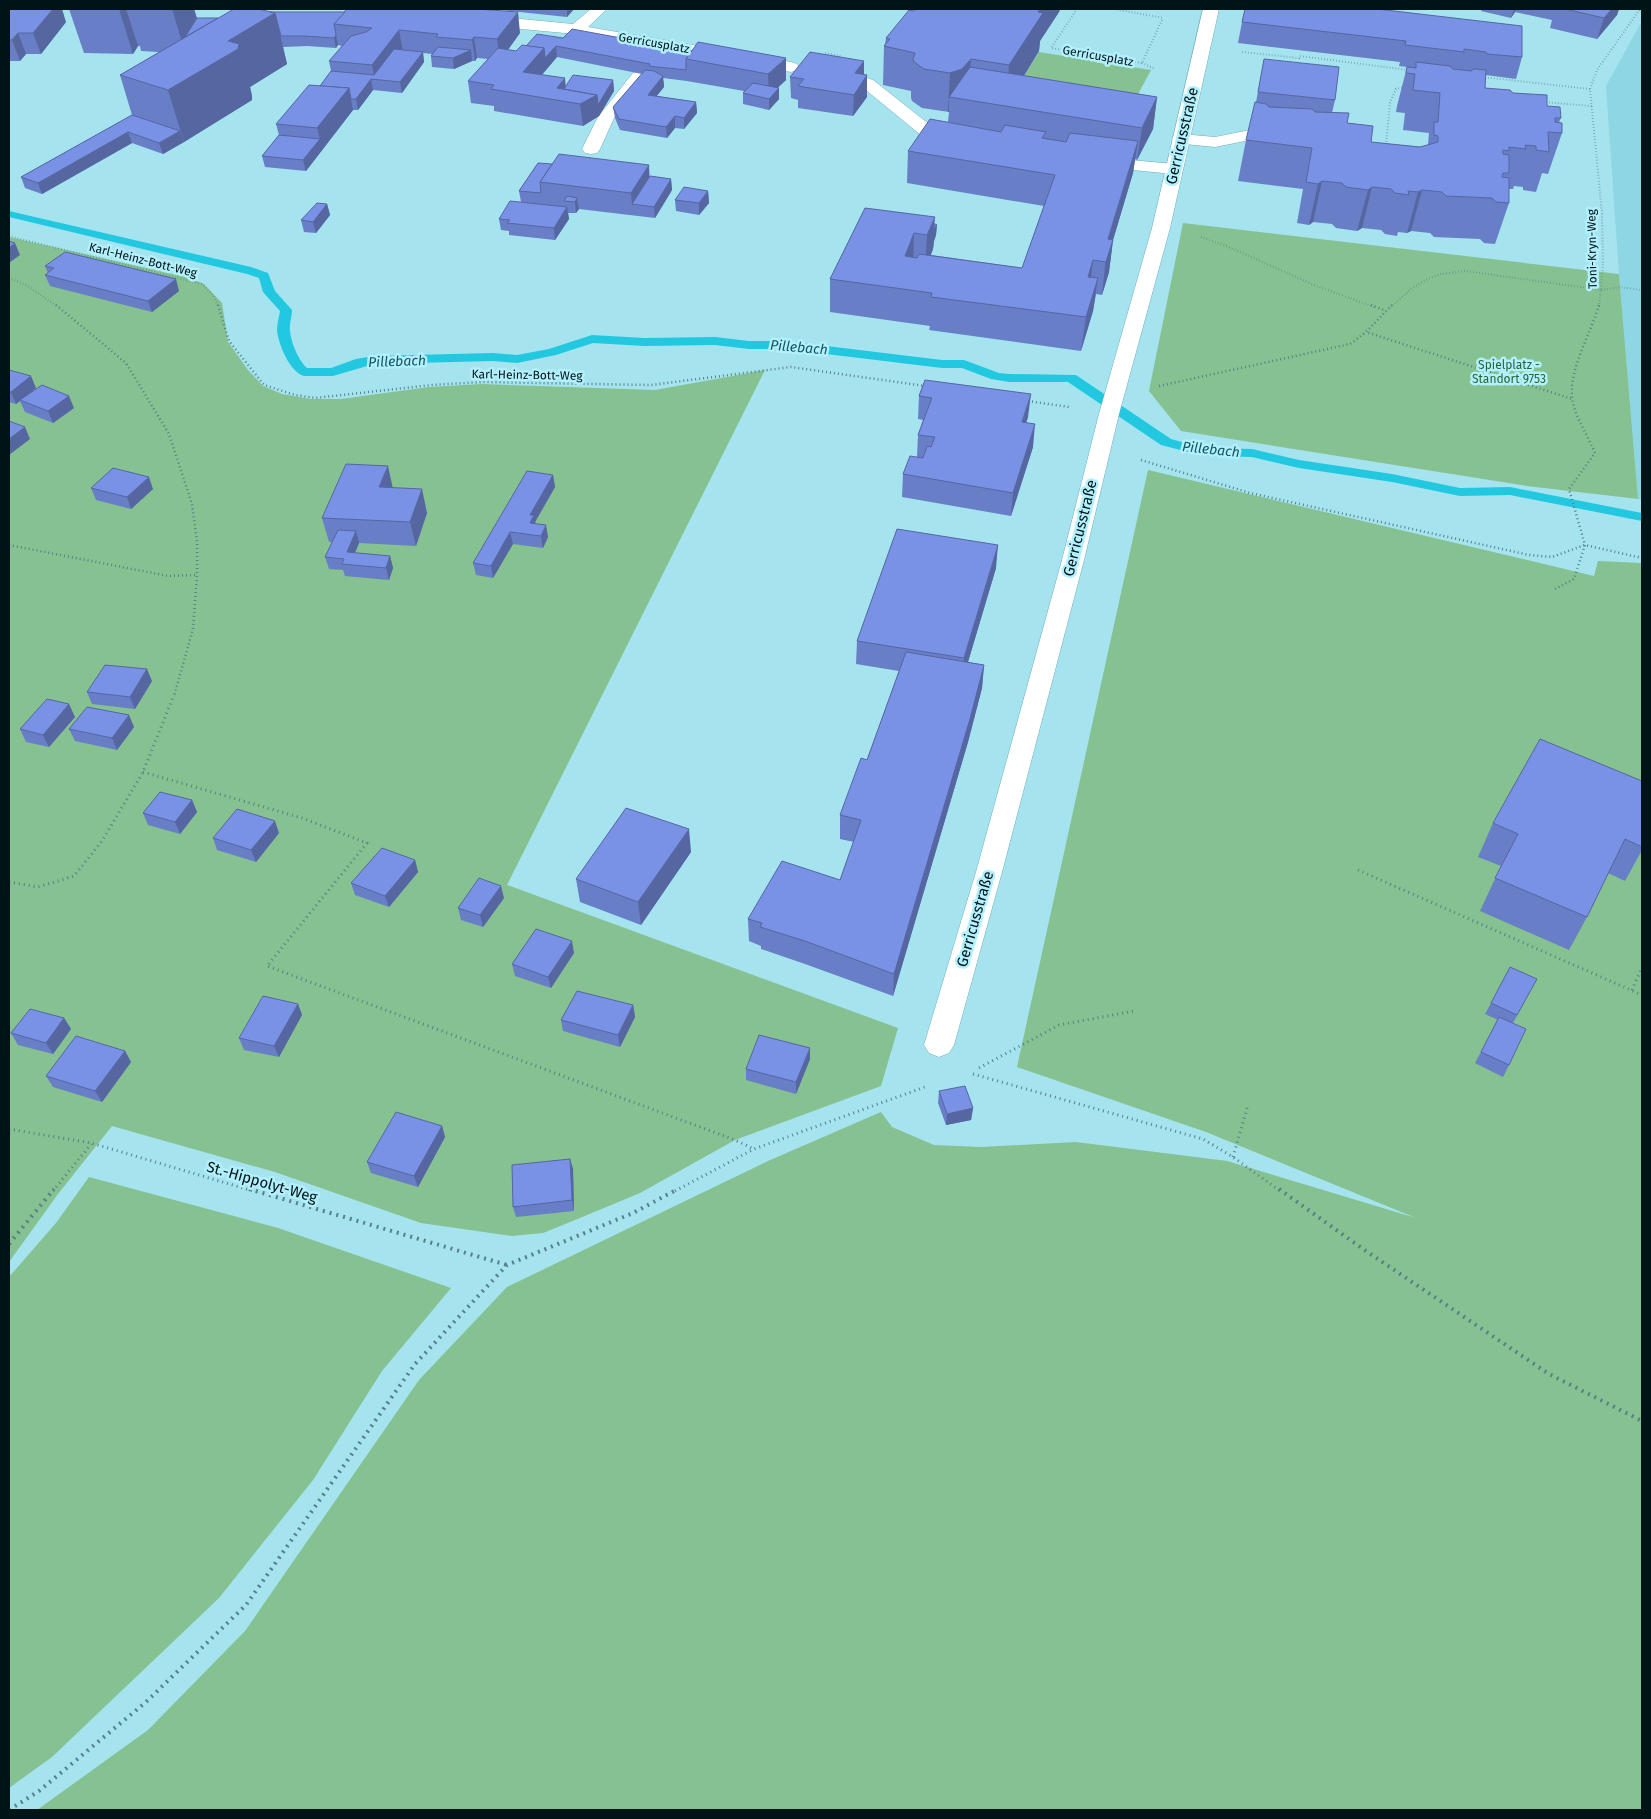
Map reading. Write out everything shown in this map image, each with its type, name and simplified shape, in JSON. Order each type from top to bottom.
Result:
[{"type":"street","name":"Gerricusplatz","points":[[408,9],[435,9],[479,20],[576,29],[665,51],[791,67]]},
{"type":"street","points":[[576,29],[600,9]]},
{"type":"street","name":"Gerricusstraße","points":[[938,1045],[992,862],[1099,453],[1161,228],[1202,47],[1207,11]]},
{"type":"street","points":[[591,149],[606,117],[639,76]]},
{"type":"street","points":[[867,83],[933,136],[977,145]]},
{"type":"street","points":[[1181,139],[1215,142],[1265,132],[1298,135]]},
{"type":"street","points":[[1079,160],[1174,169]]},
{"type":"path","name":"Gerricusplatz","points":[[1077,9],[1051,48],[1142,64],[1163,18]]},
{"type":"path","points":[[1114,9],[1163,18],[1207,11]]},
{"type":"path","name":"Toni-Kryn-Weg","points":[[1585,545],[1569,489],[1574,478],[1592,460],[1595,453],[1572,400],[1574,373],[1593,328],[1602,290],[1602,225],[1590,89],[1597,70],[1640,9]]},
{"type":"path","points":[[1202,47],[1299,58],[1300,56],[1342,61],[1342,63],[1409,70]]},
{"type":"path","points":[[1476,77],[1590,89]]},
{"type":"path","points":[[1386,145],[1390,103],[1396,89],[1411,84]]},
{"type":"path","points":[[1537,102],[1592,106]]},
{"type":"path","points":[[1161,228],[1183,231],[1231,248],[1314,285],[1386,311]]},
{"type":"path","name":"Karl-Heinz-Bott-Weg","points":[[9,236],[202,284],[218,305],[229,341],[251,370],[264,385],[295,395],[315,398],[432,385],[483,382],[651,385],[791,367],[925,386]]},
{"type":"path","points":[[1023,400],[1114,398],[1350,344],[1366,332],[1386,311],[1429,278],[1446,273],[1465,271],[1602,290],[1620,287],[1642,290]]},
{"type":"path","points":[[9,278],[26,285],[57,306],[97,337],[126,363],[169,434],[192,504],[197,541],[197,575],[193,629],[178,685],[143,772],[102,841],[74,876],[38,887],[9,882]]},
{"type":"path","points":[[1366,332],[1404,346],[1532,384],[1572,400]]},
{"type":"path","points":[[1099,453],[1155,462],[1232,488],[1310,508],[1529,555],[1552,557],[1585,545],[1642,558]]},
{"type":"path","points":[[9,545],[168,576],[197,575]]},
{"type":"path","points":[[1555,590],[1574,579],[1585,545]]},
{"type":"path","points":[[143,772],[302,818],[368,843],[267,966],[735,1140],[754,1149]]},
{"type":"path","points":[[1358,870],[1642,995]]},
{"type":"path","points":[[1632,990],[1642,967]]},
{"type":"path","points":[[1134,1011],[1059,1026],[970,1073],[1203,1139],[1233,1157],[1364,1249],[1549,1374],[1642,1421]]},
{"type":"path","points":[[9,1810],[39,1791],[146,1702],[246,1605],[415,1364],[507,1265],[633,1213],[754,1149],[941,1082],[938,1045]]},
{"type":"path","points":[[1233,1157],[1248,1105]]},
{"type":"path","name":"St.-Hippolyt-Weg","points":[[9,1129],[91,1143],[507,1265]]},
{"type":"path","points":[[9,1244],[91,1143]]},
{"type":"shaded area","points":[[1642,21],[1642,500],[1638,499],[1619,274],[1606,86]]},
{"type":"green space","points":[[1039,52],[1151,70],[1122,124],[1006,104]]},
{"type":"green space","name":"Spielplatz - Standort 9753","points":[[1183,223],[1619,274],[1638,499],[1527,486],[1181,431],[1149,391]]},
{"type":"green space","points":[[9,237],[186,277],[204,284],[222,303],[228,342],[248,370],[263,386],[282,394],[311,399],[341,399],[429,387],[482,384],[655,390],[765,370],[507,885],[898,1028],[881,1086],[735,1140],[640,1193],[575,1220],[543,1233],[512,1236],[421,1223],[275,1172],[112,1126],[58,1194],[9,1262]]},
{"type":"green space","points":[[1148,470],[1594,576],[1598,561],[1642,563],[1642,1810],[37,1810],[148,1730],[245,1631],[419,1380],[507,1287],[768,1161],[881,1112],[892,1127],[934,1145],[981,1147],[1076,1142],[1227,1161],[1416,1218],[1206,1132],[1017,1067]]},
{"type":"green space","points":[[89,1177],[278,1228],[451,1288],[382,1371],[313,1480],[219,1598],[52,1757],[9,1788],[9,1277],[56,1223]]},
{"type":"building","points":[[9,9],[53,9],[33,33],[18,33],[12,40],[9,40]]},
{"type":"building","points":[[234,9],[258,9],[275,13],[228,41],[239,44],[238,49],[168,90],[120,75]]},
{"type":"building","points":[[347,9],[476,9],[518,12],[497,39],[474,37],[472,40],[436,37],[438,34],[399,30],[372,65],[329,61],[351,36],[366,32],[372,28],[334,24]]},
{"type":"building","points":[[916,9],[1040,9],[1038,12],[1043,13],[1009,65],[971,59],[962,69],[950,73],[924,69],[914,62],[915,53],[884,46],[890,39],[886,38],[909,10],[914,11]]},
{"type":"building","points":[[1245,9],[1377,9],[1522,26],[1522,57],[1487,54],[1486,52],[1464,49],[1464,52],[1405,45],[1406,41],[1242,22]]},
{"type":"building","points":[[1565,9],[1612,9],[1604,18]]},
{"type":"building","points":[[270,12],[345,12],[334,24],[336,35],[334,38],[281,36],[275,13]]},
{"type":"building","points":[[197,18],[218,18],[185,37]]},
{"type":"building","points":[[572,29],[692,51],[686,59],[686,70],[649,66],[650,64],[556,46],[545,58],[544,48],[526,46],[537,34],[563,38]]},
{"type":"building","points":[[698,42],[786,58],[768,74],[686,59]]},
{"type":"building","points":[[522,45],[544,48],[523,72],[565,78],[557,88],[597,95],[580,104],[491,89],[494,85],[468,81],[498,48],[516,51]]},
{"type":"building","points":[[438,47],[471,50],[453,58],[431,56]]},
{"type":"building","points":[[394,49],[423,52],[400,82],[371,79],[356,99],[351,99],[349,88],[320,86],[331,71],[374,75]]},
{"type":"building","points":[[810,52],[864,61],[855,73],[867,75],[854,95],[798,86],[804,79],[790,77]]},
{"type":"building","points":[[1264,59],[1339,67],[1335,100],[1258,92]]},
{"type":"building","points":[[1416,62],[1450,66],[1453,69],[1486,70],[1485,88],[1510,90],[1513,93],[1547,95],[1547,106],[1560,107],[1561,118],[1555,118],[1555,122],[1562,123],[1562,133],[1548,132],[1549,152],[1536,150],[1536,146],[1525,145],[1526,149],[1509,147],[1509,151],[1503,150],[1503,154],[1509,155],[1509,173],[1503,173],[1502,177],[1509,178],[1509,203],[1496,202],[1492,198],[1446,196],[1442,192],[1408,191],[1409,195],[1395,193],[1391,189],[1372,187],[1368,190],[1346,187],[1342,183],[1322,181],[1318,184],[1306,182],[1312,148],[1246,140],[1255,102],[1266,104],[1269,107],[1312,109],[1315,112],[1349,113],[1347,123],[1373,126],[1371,142],[1420,147],[1438,142],[1438,136],[1434,135],[1434,122],[1438,122],[1440,93],[1413,90],[1415,74],[1406,73],[1407,67],[1416,68]]},
{"type":"building","points":[[970,67],[1157,97],[1142,128],[949,97]]},
{"type":"building","points":[[645,70],[654,71],[663,76],[648,95],[696,102],[684,118],[675,116],[666,127],[619,119],[613,107]]},
{"type":"building","points":[[573,75],[613,80],[598,105],[597,95],[564,89]]},
{"type":"building","points":[[753,83],[779,88],[769,99],[743,93]]},
{"type":"building","points":[[309,85],[349,88],[317,128],[276,124]]},
{"type":"building","points":[[132,115],[180,131],[159,143],[128,132],[38,183],[21,177]]},
{"type":"building","points":[[930,119],[1001,132],[1005,125],[1046,132],[1042,138],[1066,142],[1070,133],[1138,141],[1108,239],[1113,240],[1106,262],[1093,260],[1088,277],[1098,278],[1086,317],[931,297],[932,293],[830,279],[865,208],[935,217],[927,235],[914,233],[905,256],[917,258],[919,254],[1022,268],[1055,175],[908,151]]},
{"type":"building","points":[[279,135],[320,139],[303,160],[262,156]]},
{"type":"building","points":[[559,154],[649,165],[631,193],[540,182]]},
{"type":"building","points":[[538,163],[552,164],[540,182],[541,193],[519,191]]},
{"type":"building","points":[[650,176],[671,179],[654,207],[632,204]]},
{"type":"building","points":[[684,187],[708,191],[699,203],[675,200]]},
{"type":"building","points":[[567,196],[577,198],[575,202],[564,201]]},
{"type":"building","points":[[510,201],[567,207],[554,228],[507,223],[510,220],[499,219]]},
{"type":"building","points":[[317,203],[327,204],[313,222],[301,220]]},
{"type":"building","points":[[9,241],[15,243],[9,248]]},
{"type":"building","points":[[65,252],[176,279],[148,301],[45,275],[54,268],[45,266]]},
{"type":"building","points":[[9,370],[31,376],[9,392]]},
{"type":"building","points":[[925,380],[1031,394],[1022,422],[1035,424],[1013,493],[903,474],[910,456],[923,458],[927,446],[931,447],[935,437],[918,435],[932,398],[919,396]]},
{"type":"building","points":[[42,385],[69,396],[48,411],[20,400]]},
{"type":"building","points":[[9,421],[25,427],[9,439]]},
{"type":"building","points":[[346,464],[388,466],[379,487],[422,489],[410,522],[322,518]]},
{"type":"building","points":[[113,468],[149,477],[127,497],[91,488]]},
{"type":"building","points":[[527,471],[553,475],[530,515],[534,515],[530,523],[546,525],[541,536],[510,532],[491,566],[473,563]]},
{"type":"building","points":[[897,529],[998,545],[964,658],[857,641]]},
{"type":"building","points":[[338,530],[356,531],[347,552],[390,556],[386,568],[342,564],[344,559],[325,557]]},
{"type":"building","points":[[906,652],[984,665],[970,719],[894,974],[805,941],[760,927],[762,923],[748,919],[782,861],[840,880],[861,820],[840,815],[861,758],[867,760]]},
{"type":"building","points":[[105,665],[147,669],[130,697],[87,692]]},
{"type":"building","points":[[47,699],[69,704],[43,735],[20,729]]},
{"type":"building","points":[[87,707],[129,715],[112,738],[69,729]]},
{"type":"building","points":[[1540,739],[1642,781],[1642,847],[1625,839],[1587,917],[1495,878],[1518,834],[1493,823]]},
{"type":"building","points":[[160,792],[192,800],[175,822],[143,813]]},
{"type":"building","points":[[626,808],[689,829],[638,902],[576,879]]},
{"type":"building","points":[[237,809],[275,821],[251,850],[213,838]]},
{"type":"building","points":[[382,848],[415,860],[385,896],[351,883]]},
{"type":"building","points":[[479,878],[501,886],[480,915],[458,908]]},
{"type":"building","points":[[536,929],[572,941],[548,977],[512,964]]},
{"type":"building","points":[[1510,967],[1537,979],[1517,1015],[1491,1003]]},
{"type":"building","points":[[577,991],[633,1005],[618,1035],[561,1020]]},
{"type":"building","points":[[263,996],[298,1004],[274,1046],[239,1038]]},
{"type":"building","points":[[30,1009],[64,1018],[46,1043],[11,1033]]},
{"type":"building","points":[[1499,1017],[1526,1029],[1509,1065],[1481,1052]]},
{"type":"building","points":[[759,1035],[810,1048],[796,1082],[746,1069]]},
{"type":"building","points":[[76,1036],[125,1051],[95,1091],[46,1076]]},
{"type":"building","points":[[965,1086],[973,1108],[947,1114],[939,1091]]},
{"type":"building","points":[[396,1112],[442,1126],[414,1176],[367,1162]]},
{"type":"building","points":[[570,1159],[572,1200],[513,1207],[512,1165]]},
{"type":"waterway","name":"Pillebach","points":[[9,214],[251,271],[264,276],[269,292],[286,310],[283,328],[285,338],[295,364],[304,372],[333,372],[361,362],[374,360],[493,357],[517,359],[552,352],[592,339],[644,342],[715,341],[749,345],[785,345],[942,364],[964,364],[996,376],[1009,378],[1071,378],[1166,442],[1188,448],[1209,452],[1252,453],[1299,464],[1392,478],[1460,492],[1510,491],[1642,517]]}]
